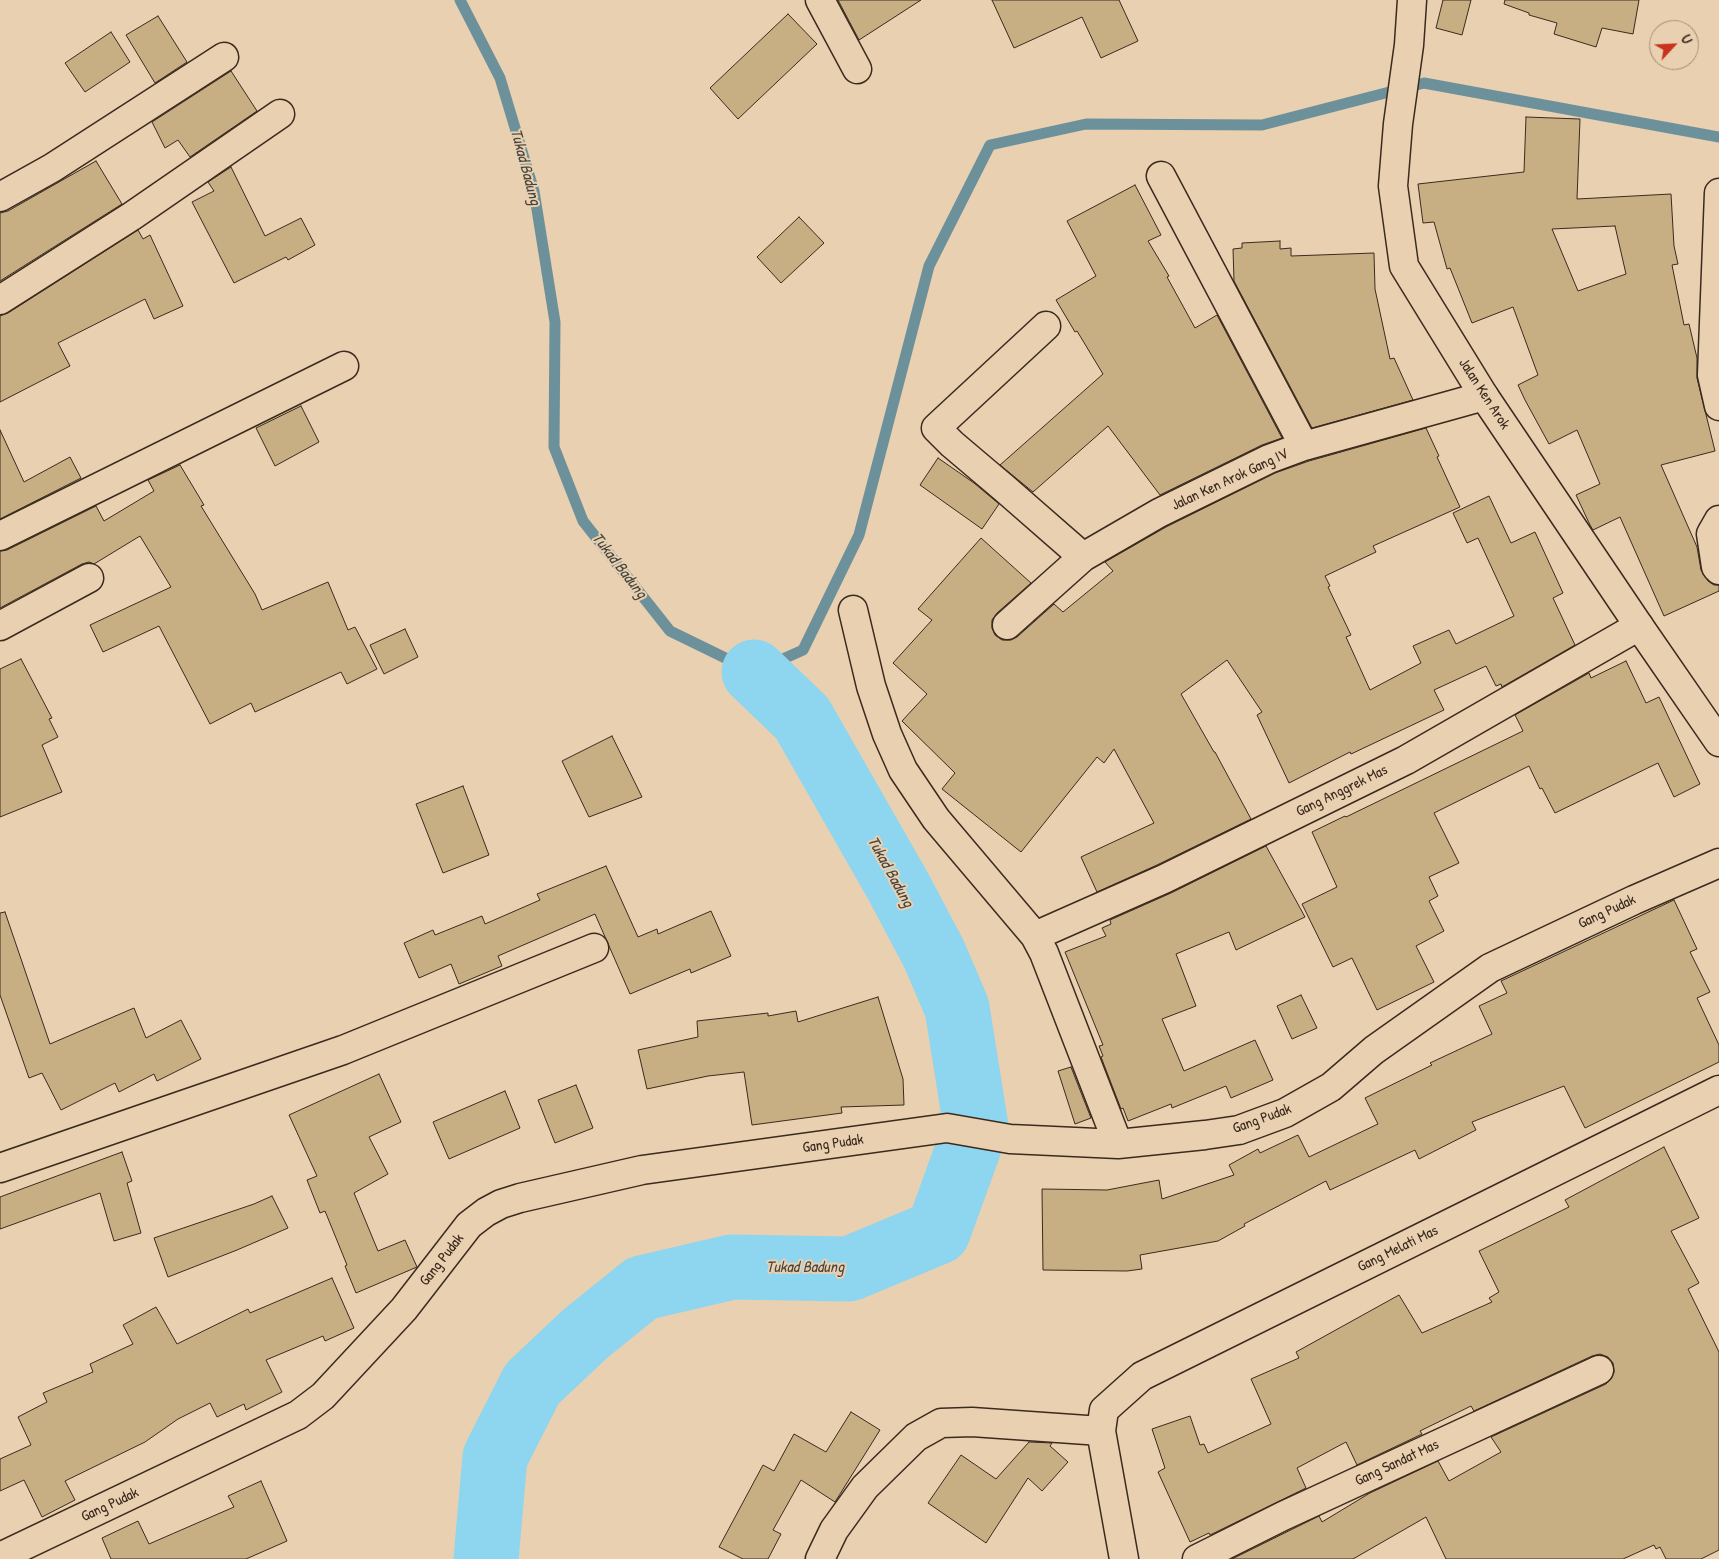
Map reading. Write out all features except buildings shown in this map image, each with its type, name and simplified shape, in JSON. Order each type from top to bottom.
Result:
[{"type":"street","points":[[820,0],[857,69]]},
{"type":"street","name":"Jalan Ken Arok","points":[[1412,0],[1409,45],[1398,124],[1393,186],[1404,266],[1484,396],[1719,742]]},
{"type":"street","points":[[0,197],[52,168],[224,57]]},
{"type":"street","points":[[0,300],[132,216],[280,114]]},
{"type":"street","points":[[1161,176],[1304,446]]},
{"type":"street","points":[[1719,193],[1712,375],[1719,406]]},
{"type":"street","points":[[1046,326],[936,428],[1083,557]]},
{"type":"street","points":[[0,536],[344,366]]},
{"type":"street","name":"Jalan Ken Arok Gang IV","points":[[1007,625],[1083,557],[1159,513],[1269,459],[1304,446],[1484,396]]},
{"type":"street","points":[[1719,520],[1711,534],[1716,566],[1719,570]]},
{"type":"street","points":[[0,626],[89,578]]},
{"type":"street","points":[[853,610],[871,686],[887,734],[903,770],[936,819],[1035,936],[1044,953],[1118,1144]]},
{"type":"street","name":"Gang Anggrek Mas","points":[[1035,936],[1164,879],[1406,760],[1639,626]]},
{"type":"street","name":"Gang Pudak","points":[[0,1557],[298,1415],[323,1396],[404,1309],[469,1225],[502,1204],[520,1198],[642,1170],[947,1128],[1010,1139],[1118,1144],[1239,1130],[1285,1113],[1331,1087],[1374,1050],[1490,968],[1544,941],[1719,863]]},
{"type":"street","points":[[0,1168],[343,1050],[594,948]]},
{"type":"street","name":"Gang Melati Mas","points":[[1101,1431],[1104,1410],[1142,1376],[1719,1090]]},
{"type":"street","name":"Gang Sandat Mas","points":[[1197,1559],[1283,1516],[1599,1370]]},
{"type":"street","points":[[820,1559],[834,1530],[871,1480],[916,1437],[942,1422],[972,1422],[1101,1431],[1124,1559]]},
{"type":"waterway","points":[[460,0],[500,78],[534,191],[555,322],[554,447],[583,521],[670,631],[754,672],[803,650],[859,535],[929,266],[990,145],[1086,124],[1262,125],[1424,83],[1719,137]]},
{"type":"waterway","name":"Tukad Badung","points":[[486,1559],[495,1457],[532,1384],[585,1334],[642,1288],[732,1267],[849,1269],[938,1232],[976,1127],[957,1008],[934,954],[898,886],[802,718],[754,672]]}]
